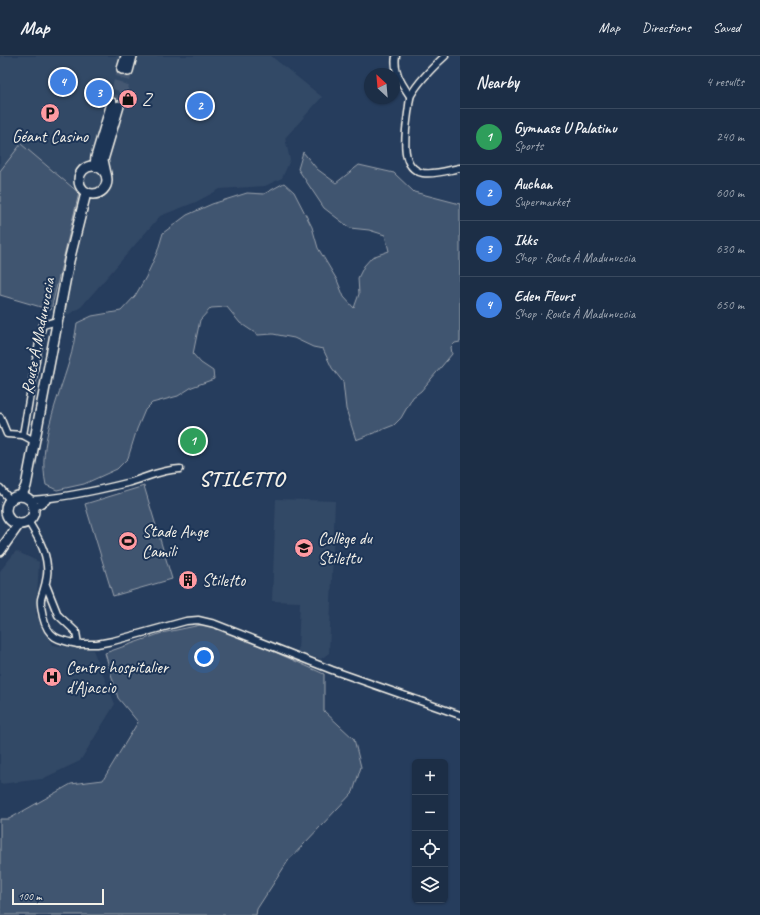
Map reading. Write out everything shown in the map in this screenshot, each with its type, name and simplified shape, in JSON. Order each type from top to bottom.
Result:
[{"type":"main road","points":[[126,56],[125,70],[132,56]]},
{"type":"main road","points":[[95,166],[96,156],[115,104],[103,160],[106,174],[106,186],[103,190],[92,194],[86,193],[81,189],[78,182],[79,176],[82,170],[88,166],[95,166],[102,169],[106,174]]},
{"type":"main road","name":"Route À Madunuccia","points":[[28,501],[26,486],[34,441],[69,261],[86,193]]},
{"type":"main road","points":[[10,500],[28,501],[33,515],[28,521],[15,522],[6,512],[6,508],[10,500]]},
{"type":"main road","points":[[0,550],[10,534],[15,522]]},
{"type":"street","points":[[396,56],[395,63],[397,74],[410,96]]},
{"type":"street","points":[[446,56],[434,66],[410,96],[405,136],[405,151],[409,163],[417,170],[424,173],[460,168]]},
{"type":"street","points":[[23,435],[42,326],[57,321]]},
{"type":"street","points":[[0,417],[7,434],[23,435],[34,441]]},
{"type":"street","points":[[28,501],[50,499],[125,483],[158,471],[180,469]]},
{"type":"street","points":[[0,488],[10,500]]},
{"type":"street","points":[[28,521],[44,550],[48,566],[46,585],[41,600],[45,627],[52,636],[63,641],[78,644],[97,644],[181,622],[193,620],[215,624],[332,670],[460,715]]},
{"type":"street","points":[[46,585],[58,615],[76,632],[78,644]]},
{"type":"shaded area","points":[[0,56],[271,56],[322,97],[285,138],[290,160],[282,178],[265,186],[220,189],[196,202],[160,216],[81,307],[64,317],[66,295],[91,202],[21,144],[0,171]]},
{"type":"shaded area","points":[[21,144],[79,193],[51,310],[0,295],[0,171]]},
{"type":"shaded area","points":[[303,152],[317,169],[336,183],[359,165],[394,173],[414,192],[460,204],[460,342],[455,343],[451,347],[452,354],[421,391],[413,397],[401,418],[394,425],[356,440],[346,409],[343,382],[332,368],[323,349],[313,347],[294,338],[273,334],[258,335],[240,323],[227,307],[211,308],[200,320],[193,354],[201,363],[213,371],[214,379],[192,387],[178,396],[152,403],[145,410],[128,458],[117,469],[84,484],[57,490],[46,485],[44,455],[46,439],[74,343],[77,323],[92,316],[121,311],[135,296],[146,277],[157,253],[163,233],[187,215],[212,204],[247,193],[264,194],[284,183],[294,192],[312,227],[318,248],[337,280],[344,297],[354,308],[359,294],[358,278],[364,266],[372,257],[389,251],[385,235],[369,230],[350,228],[324,208],[298,169]]},
{"type":"shaded area","name":"Stade Ange Camili","points":[[144,486],[172,579],[113,596],[85,504]]},
{"type":"shaded area","name":"Collège du Stilettu","points":[[276,499],[335,501],[329,653],[321,659],[298,653],[300,602],[272,601]]},
{"type":"shaded area","name":"Centre hospitalier d'Ajaccio","points":[[16,551],[39,562],[36,614],[52,645],[93,650],[115,704],[80,761],[42,779],[0,784],[0,571]]},
{"type":"shaded area","points":[[210,623],[324,674],[324,711],[354,739],[361,767],[353,792],[288,861],[257,909],[256,915],[0,915],[0,819],[9,819],[71,784],[103,780],[138,722],[118,698],[105,653],[162,633]]},
{"type":"tunnel","points":[[112,103],[122,69]]},
{"type":"tunnel","points":[[119,106],[128,71]]},
{"type":"place","name":"Eden Fleurs","points":[[63,82]]},
{"type":"place","name":"Ikks","points":[[99,93]]},
{"type":"place","name":"Z","points":[[128,99]]},
{"type":"place","name":"Auchan","points":[[200,106]]},
{"type":"place","name":"Géant Casino","points":[[50,113]]},
{"type":"place","name":"Gymnase U Palatinu","points":[[193,441]]},
{"type":"place","name":"Stade Ange Camili","points":[[128,541]]},
{"type":"place","name":"Collège du Stilettu","points":[[304,548]]},
{"type":"place","name":"Stiletto","points":[[188,580]]},
{"type":"place","name":"Centre hospitalier d'Ajaccio","points":[[52,677]]},
{"type":"district","name":"STILETTO","points":[[242,479]]}]
